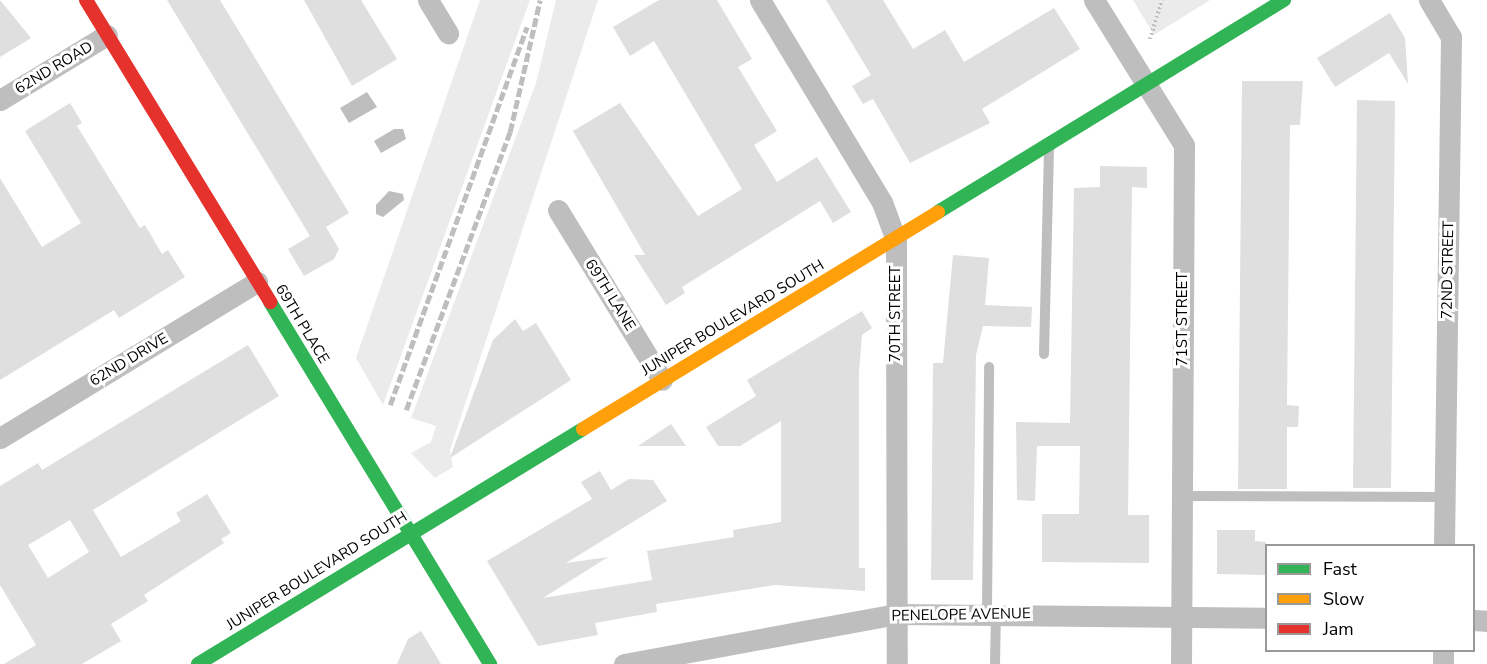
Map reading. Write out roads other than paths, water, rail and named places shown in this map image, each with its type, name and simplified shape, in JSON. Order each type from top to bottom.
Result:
[{"type":"street","name":"69TH PLACE","points":[[86,0],[490,664]]},
{"type":"street","points":[[428,0],[448,33]]},
{"type":"street","name":"70TH STREET","points":[[760,0],[882,202],[896,240],[897,664]]},
{"type":"street","name":"71ST STREET","points":[[1094,0],[1184,145],[1181,664]]},
{"type":"street","name":"JUNIPER BOULEVARD SOUTH","points":[[198,664],[410,533],[896,240],[1284,0]]},
{"type":"street","name":"72ND STREET","points":[[1430,0],[1451,38],[1444,544]]},
{"type":"street","name":"62ND ROAD","points":[[0,100],[107,35]]},
{"type":"street","name":"69TH LANE","points":[[558,210],[662,380]]},
{"type":"street","name":"62ND DRIVE","points":[[0,438],[257,282]]},
{"type":"street","name":"PENELOPE AVENUE","points":[[624,664],[897,614],[991,612],[1181,618],[1265,618]]},
{"type":"lane","points":[[1044,354],[1049,145]]},
{"type":"lane","points":[[989,366],[991,612],[995,664]]},
{"type":"lane","points":[[1182,496],[1445,497]]},
{"type":"railway","points":[[406,410],[510,132],[540,0]]},
{"type":"railway","points":[[390,405],[527,27]]}]
